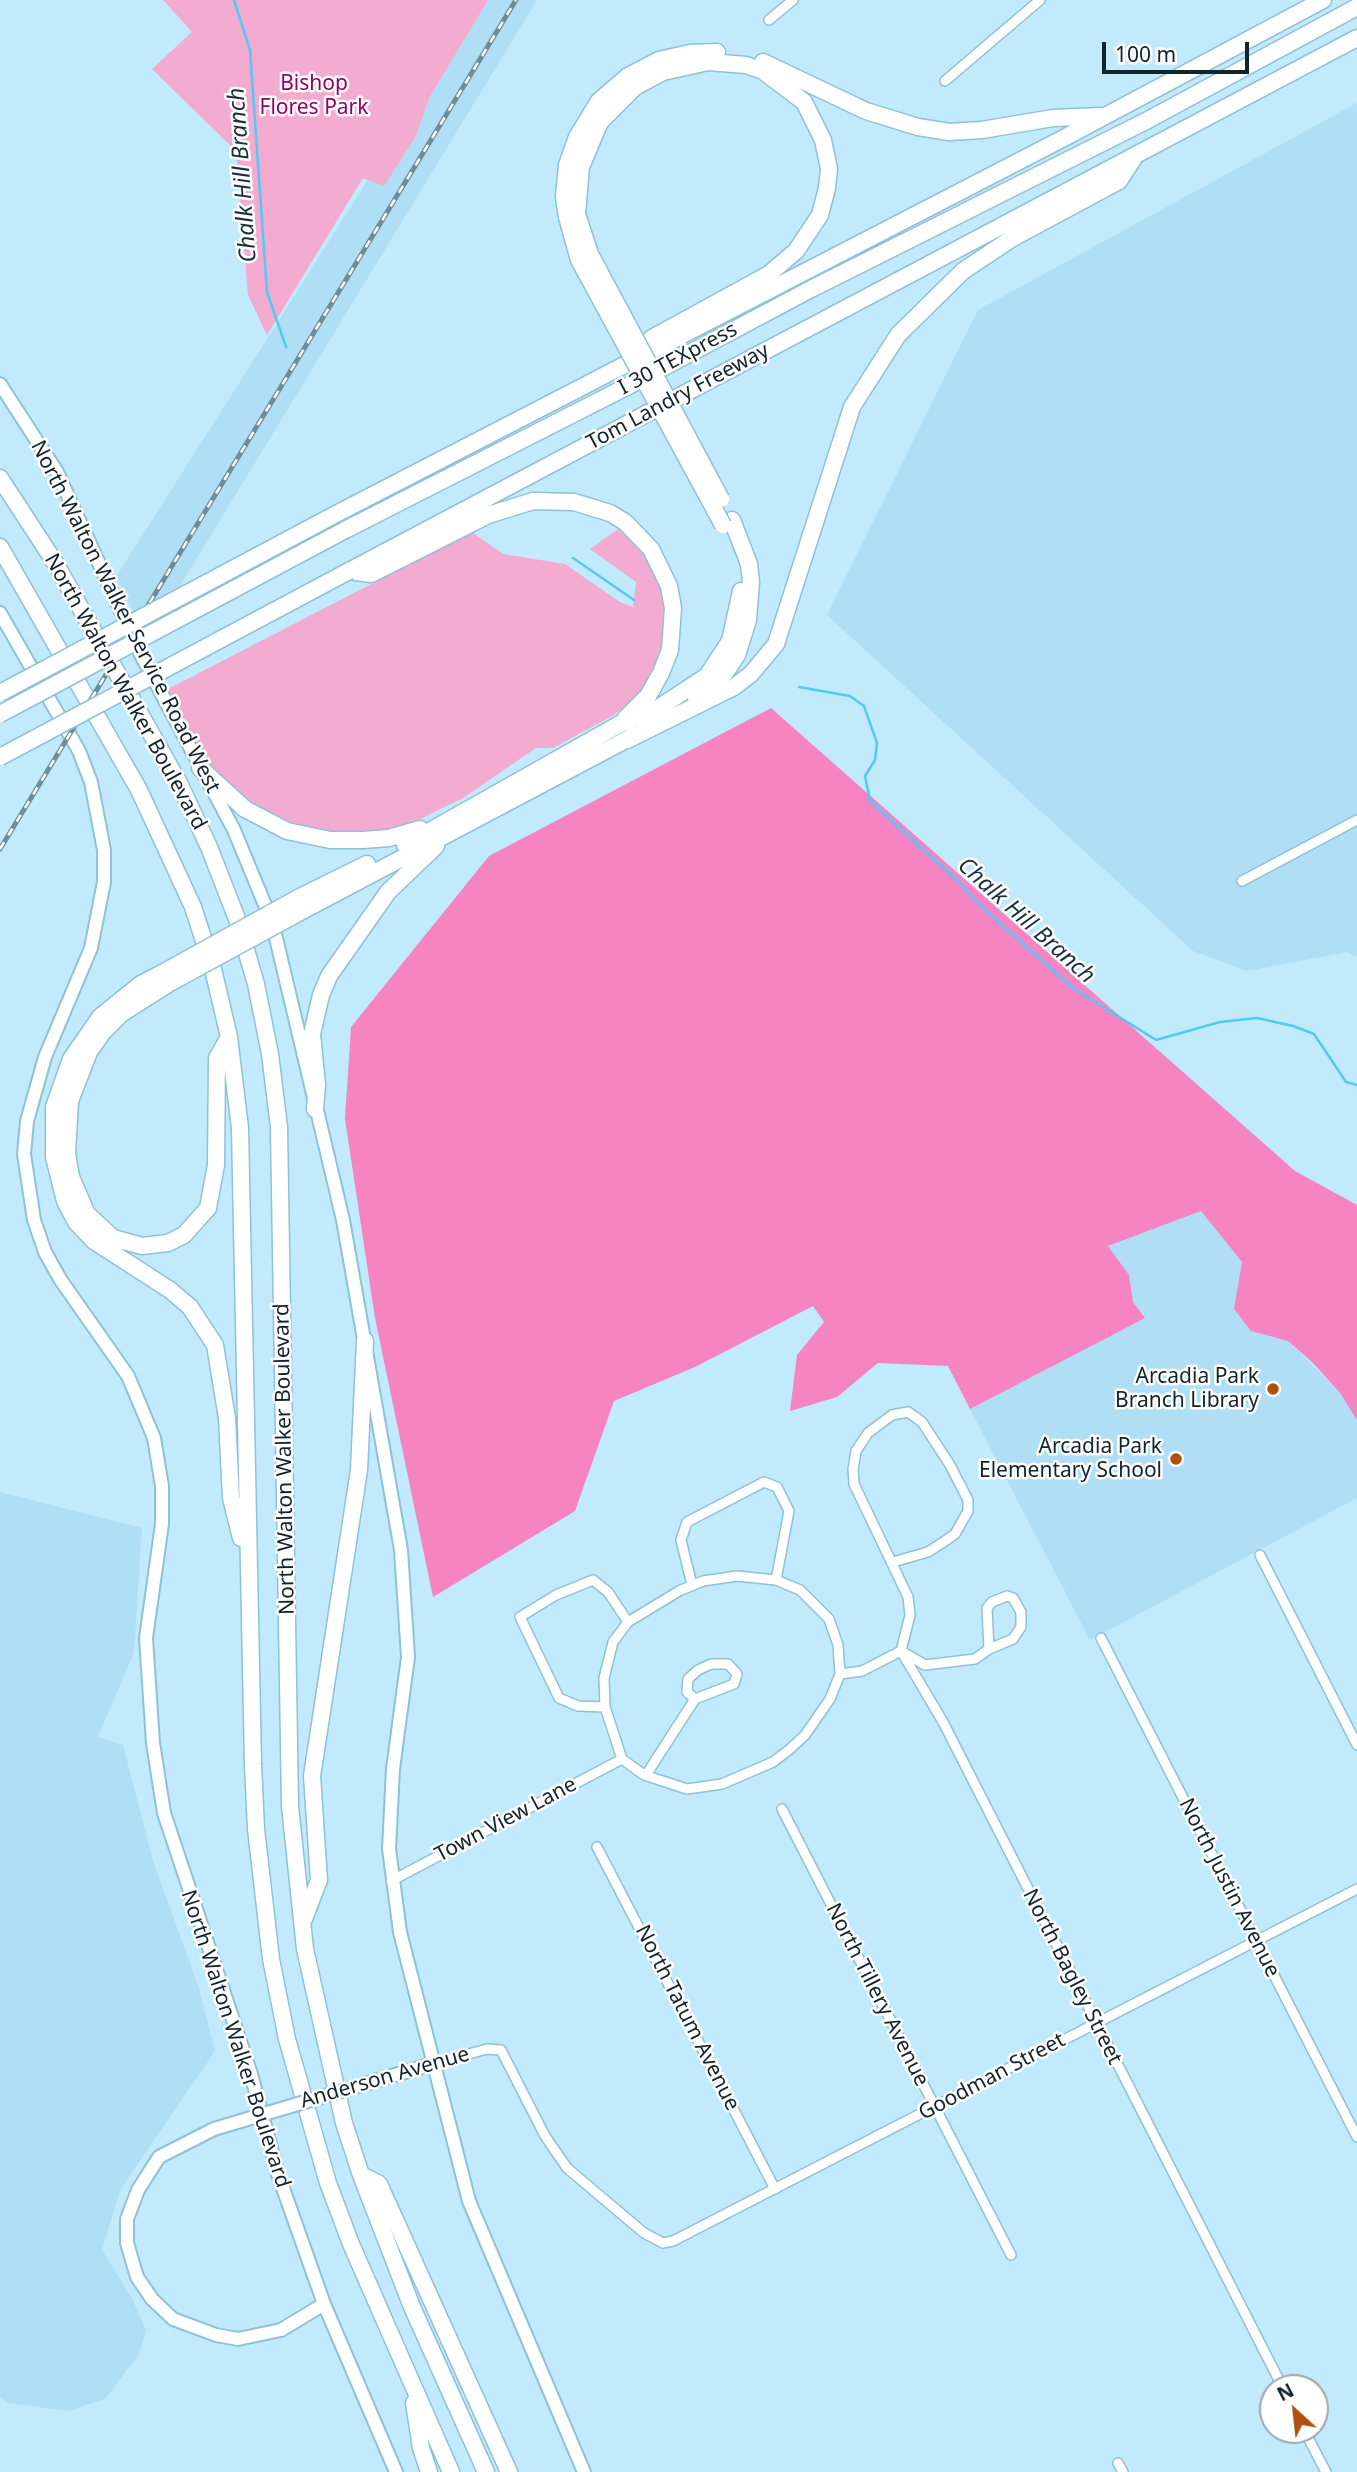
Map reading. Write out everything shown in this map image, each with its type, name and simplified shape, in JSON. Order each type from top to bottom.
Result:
[{"type":"highway","points":[[0,693],[336,514],[1107,116],[1323,0]]},
{"type":"highway","name":"I 30 TEXpress","points":[[0,714],[345,530],[634,383],[811,289],[1146,121],[1357,7]]},
{"type":"highway","name":"Tom Landry Freeway","points":[[0,757],[361,569],[1357,38]]},
{"type":"highway","points":[[627,740],[705,692],[725,673],[737,655],[748,620],[751,582],[746,549],[727,523],[572,215],[566,165],[577,136],[598,101],[628,76],[659,60],[709,51],[741,55],[801,78],[866,111],[949,132],[982,130],[1053,118],[1107,116]]},
{"type":"highway","points":[[572,215],[581,167],[600,122],[613,105],[635,87],[663,72],[708,62],[746,65],[762,71],[804,102],[823,140],[829,169],[827,188],[820,215],[796,251],[769,274],[652,338],[625,366]]},
{"type":"highway","points":[[200,768],[245,809],[278,827],[305,836],[330,839],[389,838],[445,829],[734,687],[751,674],[776,644],[852,408],[898,335],[963,271],[1011,239],[1119,181],[1136,156]]},
{"type":"highway","name":"North Walton Walker Boulevard","points":[[0,478],[54,561],[179,783],[228,895],[256,984],[270,1054],[279,1127],[290,1806],[303,1922],[319,2020],[344,2123],[361,2175],[412,2307],[486,2472]]},
{"type":"highway","points":[[361,569],[488,515],[533,501],[554,500],[593,506],[625,522],[639,535],[661,567],[669,586],[673,630],[661,673],[648,696],[618,725]]},
{"type":"highway","points":[[229,1037],[218,1058],[216,1166],[208,1208],[184,1235],[168,1243],[142,1246],[113,1238],[87,1214],[72,1177],[66,1153],[70,1101],[89,1052],[103,1032],[166,978],[300,905],[415,849],[618,725],[657,709],[707,676],[730,641],[739,609],[741,582],[727,523]]},
{"type":"highway","name":"North Walton Walker Boulevard","points":[[0,547],[82,685],[168,847],[193,907],[213,969],[229,1037],[243,1191],[256,1829],[271,1959],[284,2026],[328,2183],[451,2472]]},
{"type":"highway","points":[[315,1109],[317,1085],[312,1034],[321,995],[329,976],[388,892],[445,829]]},
{"type":"highway","points":[[166,978],[141,984],[100,1017],[71,1059],[54,1107],[54,1157],[65,1201],[76,1222],[94,1241],[170,1290],[190,1307],[215,1345],[227,1418],[231,1498],[249,1566]]},
{"type":"highway","points":[[303,1922],[319,1880],[312,1776],[359,1471],[365,1341]]},
{"type":"highway","points":[[361,2175],[379,2184],[509,2472]]},
{"type":"highway","points":[[410,2380],[421,2448],[429,2472]]},
{"type":"main road","name":"North Walton Walker Service Road West","points":[[0,384],[57,472],[141,655],[234,830],[265,905],[343,1220],[365,1341]]},
{"type":"main road","name":"North Walton Walker Boulevard","points":[[0,613],[79,751],[91,782],[104,850],[104,882],[91,948],[34,1088],[24,1154],[27,1188],[45,1251],[68,1293],[128,1376],[154,1438],[162,1486],[162,1524],[146,1638],[153,1743],[164,1813],[247,2062],[278,2174],[324,2304],[396,2472]]},
{"type":"main road","points":[[365,1341],[407,1601],[408,1657],[390,1814],[391,1881],[400,1931],[432,2064],[470,2201],[584,2472]]},
{"type":"main road","name":"Anderson Avenue","points":[[324,2304],[281,2330],[238,2339],[216,2335],[173,2319],[152,2300],[137,2277],[127,2244],[127,2219],[138,2190],[159,2157],[214,2129],[432,2064]]},
{"type":"street","points":[[769,20],[793,0]]},
{"type":"street","points":[[945,81],[1040,0]]},
{"type":"street","points":[[1242,881],[1357,820]]},
{"type":"street","points":[[840,1674],[862,1671],[901,1651],[910,1615],[908,1597],[853,1484],[853,1469],[856,1451],[868,1433],[892,1415],[908,1412],[922,1422],[950,1465],[968,1500],[968,1511],[955,1534],[942,1544],[928,1552],[892,1562]]},
{"type":"street","points":[[692,1585],[681,1541],[687,1522],[764,1482],[777,1487],[789,1511],[776,1580]]},
{"type":"street","points":[[1259,1555],[1357,1745]]},
{"type":"street","points":[[721,1577],[776,1580],[800,1590],[829,1619],[838,1645],[840,1674],[830,1699],[805,1735],[773,1762],[705,1788],[687,1788],[646,1775],[622,1759],[605,1707],[604,1678],[613,1642],[628,1622],[692,1585],[721,1577]]},
{"type":"street","points":[[605,1707],[578,1706],[559,1698],[520,1617],[556,1595],[593,1580],[608,1592],[628,1622]]},
{"type":"street","points":[[901,1651],[925,1665],[975,1659],[989,1649],[1006,1644],[1018,1634],[1021,1612],[1013,1598],[1000,1597],[987,1608],[989,1649]]},
{"type":"street","name":"North Justin Avenue","points":[[1101,1638],[1357,2137]]},
{"type":"street","name":"North Bagley Street","points":[[901,1651],[943,1722],[1276,2374]]},
{"type":"street","points":[[646,1775],[695,1699],[734,1684],[737,1674],[728,1664],[711,1664],[698,1670],[688,1679],[687,1692],[695,1699]]},
{"type":"street","name":"Town View Lane","points":[[391,1881],[622,1759]]},
{"type":"street","name":"North Tillery Avenue","points":[[782,1809],[1011,2255]]},
{"type":"street","name":"North Tatum Avenue","points":[[597,1847],[775,2189]]},
{"type":"street","name":"Goodman Street","points":[[663,2243],[684,2237],[1095,2022],[1357,1889]]},
{"type":"street","name":"Anderson Avenue","points":[[432,2064],[487,2049],[501,2050],[545,2136],[567,2168],[644,2233],[663,2243]]},
{"type":"street","points":[[1311,2444],[1326,2472]]},
{"type":"street","points":[[1118,2463],[1123,2472]]},
{"type":"shaded area","points":[[482,0],[537,0],[147,640],[116,577]]},
{"type":"shaded area","points":[[1357,103],[1357,957],[1347,952],[1247,971],[1193,951],[827,615],[978,310]]},
{"type":"shaded area","points":[[771,708],[1295,1171],[1357,1205],[1357,1420],[1340,1393],[1313,1363],[1288,1341],[1251,1331],[1234,1309],[1242,1262],[1201,1211],[1108,1246],[1129,1275],[1133,1302],[1145,1318],[970,1409],[948,1366],[878,1363],[837,1397],[790,1411],[797,1355],[824,1322],[813,1306],[695,1367],[614,1401],[575,1511],[433,1597],[375,1318],[345,1119],[351,1027],[489,856]]},
{"type":"shaded area","name":"Arcadia Park Elementary School","points":[[1201,1211],[1242,1262],[1235,1309],[1251,1331],[1288,1341],[1340,1393],[1357,1420],[1357,1498],[1090,1640],[970,1409],[1144,1318],[1133,1302],[1129,1275],[1108,1246]]},
{"type":"shaded area","points":[[0,1492],[142,1528],[134,1652],[98,1737],[123,1745],[153,1861],[199,1988],[215,2051],[120,2190],[102,2250],[132,2298],[146,2331],[139,2354],[105,2399],[68,2411],[9,2403],[0,2397]]},
{"type":"green space","name":"Bishop Flores Park","points":[[163,0],[488,0],[429,98],[416,136],[384,186],[363,178],[267,335],[248,295],[236,151],[152,69],[192,32]]},
{"type":"green space","points":[[618,529],[647,557],[660,581],[667,608],[663,652],[648,682],[632,701],[612,716],[553,748],[536,748],[463,798],[410,824],[381,831],[336,832],[293,823],[265,811],[240,794],[208,763],[166,690],[472,532],[503,554],[565,564],[620,602],[633,607],[636,582],[590,549]]},
{"type":"waterway","name":"Chalk Hill Branch","points":[[234,0],[250,50],[267,292],[286,347]]},
{"type":"waterway","name":"Chalk Hill Branch","points":[[573,558],[634,600]]},
{"type":"waterway","name":"Chalk Hill Branch","points":[[799,687],[850,696],[864,706],[877,743],[875,760],[865,776],[870,801],[959,882],[977,903],[1073,988],[1156,1040],[1220,1022],[1257,1018],[1293,1026],[1314,1034],[1346,1082],[1357,1085]]},
{"type":"railway","points":[[0,849],[516,0]]},
{"type":"place","name":"Arcadia Park Branch Library","points":[[1273,1389]]},
{"type":"place","name":"Arcadia Park Elementary School","points":[[1176,1459]]}]
